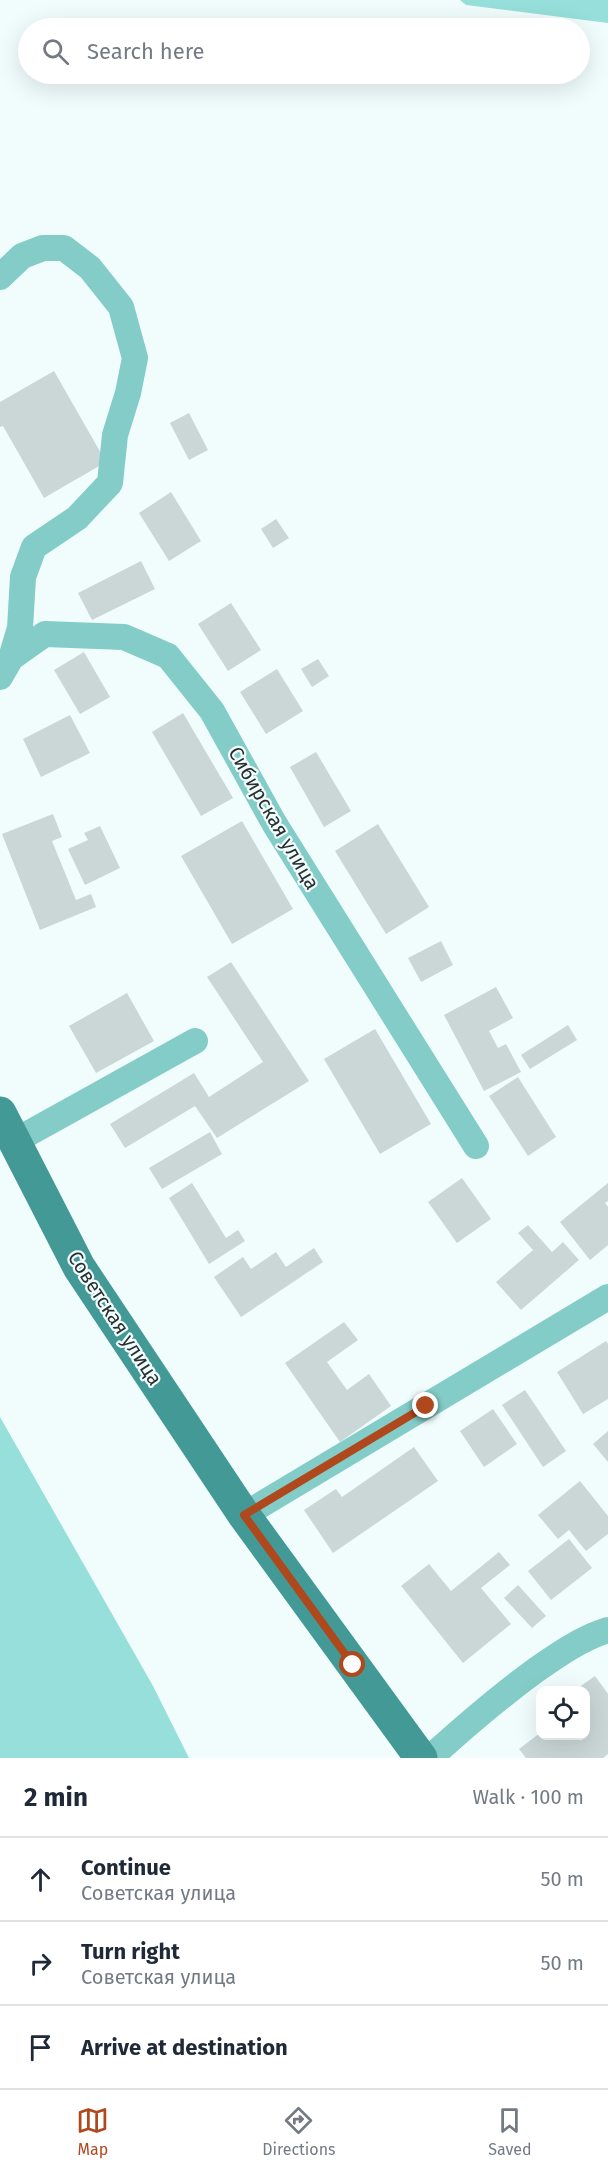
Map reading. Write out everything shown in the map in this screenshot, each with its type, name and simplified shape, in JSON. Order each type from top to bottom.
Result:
[{"type":"main road","name":"Советская улица","points":[[7,1127],[80,1267],[244,1515],[421,1758]]},
{"type":"street","points":[[0,277],[22,256],[43,248],[64,249],[90,268],[121,307],[135,358],[128,393],[115,435],[110,483],[77,518],[34,547],[23,578],[20,628],[5,668]]},
{"type":"street","name":"Сибирская улица","points":[[5,668],[45,634],[124,637],[168,656],[213,711],[274,823],[476,1146]]},
{"type":"street","points":[[7,1127],[195,1041]]},
{"type":"street","points":[[244,1515],[608,1297]]},
{"type":"street","points":[[430,1758],[494,1701],[551,1660],[592,1635],[608,1630]]},
{"type":"shaded area","points":[[460,0],[608,0],[608,23],[590,21],[590,18],[569,18],[466,5]]},
{"type":"shaded area","points":[[0,1417],[153,1686],[189,1758],[0,1758]]},
{"type":"building","points":[[54,371],[106,462],[44,498],[3,426],[0,427],[0,402]]},
{"type":"building","points":[[189,413],[208,450],[189,460],[170,423]]},
{"type":"building","points":[[171,492],[201,541],[169,561],[139,513]]},
{"type":"building","points":[[276,519],[289,538],[273,548],[261,529]]},
{"type":"building","points":[[141,561],[155,589],[92,620],[78,593]]},
{"type":"building","points":[[231,603],[261,650],[228,671],[198,624]]},
{"type":"building","points":[[84,652],[110,697],[80,714],[54,670]]},
{"type":"building","points":[[318,659],[329,676],[312,687],[301,669]]},
{"type":"building","points":[[277,669],[303,711],[266,734],[240,692]]},
{"type":"building","points":[[183,713],[233,798],[201,816],[152,732]]},
{"type":"building","points":[[70,715],[90,753],[41,777],[23,739]]},
{"type":"building","points":[[316,752],[351,811],[324,827],[290,767]]},
{"type":"building","points":[[53,814],[62,837],[52,841],[76,900],[91,894],[96,907],[40,930],[2,834]]},
{"type":"building","points":[[242,821],[293,909],[232,944],[181,856]]},
{"type":"building","points":[[378,824],[429,907],[386,934],[335,851]]},
{"type":"building","points":[[100,826],[120,868],[85,885],[68,849],[88,840],[84,833]]},
{"type":"building","points":[[441,941],[453,965],[421,982],[408,958]]},
{"type":"building","points":[[231,962],[309,1081],[217,1138],[195,1106],[125,1148],[110,1124],[194,1073],[209,1097],[263,1062],[207,977]]},
{"type":"building","points":[[496,987],[513,1018],[489,1031],[498,1048],[506,1044],[521,1072],[484,1091],[444,1015]]},
{"type":"building","points":[[127,993],[154,1041],[96,1073],[69,1026]]},
{"type":"building","points":[[568,1025],[577,1040],[530,1069],[521,1055]]},
{"type":"building","points":[[375,1029],[431,1124],[380,1154],[324,1059]]},
{"type":"building","points":[[518,1077],[556,1137],[528,1156],[489,1096]]},
{"type":"building","points":[[210,1132],[222,1154],[162,1189],[149,1168]]},
{"type":"building","points":[[462,1178],[491,1219],[457,1243],[428,1202]]},
{"type":"building","points":[[192,1183],[226,1238],[238,1230],[245,1241],[209,1264],[169,1198]]},
{"type":"building","points":[[608,1183],[608,1201],[605,1203],[608,1207],[608,1245],[590,1260],[560,1222]]},
{"type":"building","points":[[528,1225],[552,1252],[563,1242],[579,1260],[521,1310],[496,1282],[533,1250],[518,1233]]},
{"type":"building","points":[[314,1248],[323,1262],[241,1317],[214,1277],[243,1257],[251,1269],[276,1252],[286,1267]]},
{"type":"building","points":[[344,1322],[358,1340],[327,1362],[347,1390],[369,1374],[391,1406],[340,1442],[285,1363]]},
{"type":"building","points":[[606,1341],[608,1344],[608,1399],[583,1414],[557,1372]]},
{"type":"building","points":[[525,1390],[566,1451],[543,1467],[502,1405]]},
{"type":"building","points":[[493,1409],[517,1444],[484,1467],[460,1431]]},
{"type":"building","points":[[608,1431],[608,1462],[593,1444]]},
{"type":"building","points":[[414,1447],[438,1481],[333,1553],[304,1510],[336,1489],[342,1497]]},
{"type":"building","points":[[580,1481],[608,1516],[608,1534],[586,1551],[569,1530],[558,1539],[538,1515]]},
{"type":"building","points":[[569,1539],[592,1568],[551,1600],[528,1571]]},
{"type":"building","points":[[499,1552],[510,1565],[481,1588],[511,1624],[463,1663],[401,1586],[429,1564],[451,1591]]},
{"type":"building","points":[[518,1585],[546,1616],[532,1628],[504,1598]]},
{"type":"building","points":[[595,1676],[608,1694],[608,1754],[603,1758],[526,1758],[519,1749],[536,1736],[536,1740],[590,1740],[590,1686],[581,1686]]},
{"type":"route","points":[[353,1665],[244,1515],[426,1406]]}]
